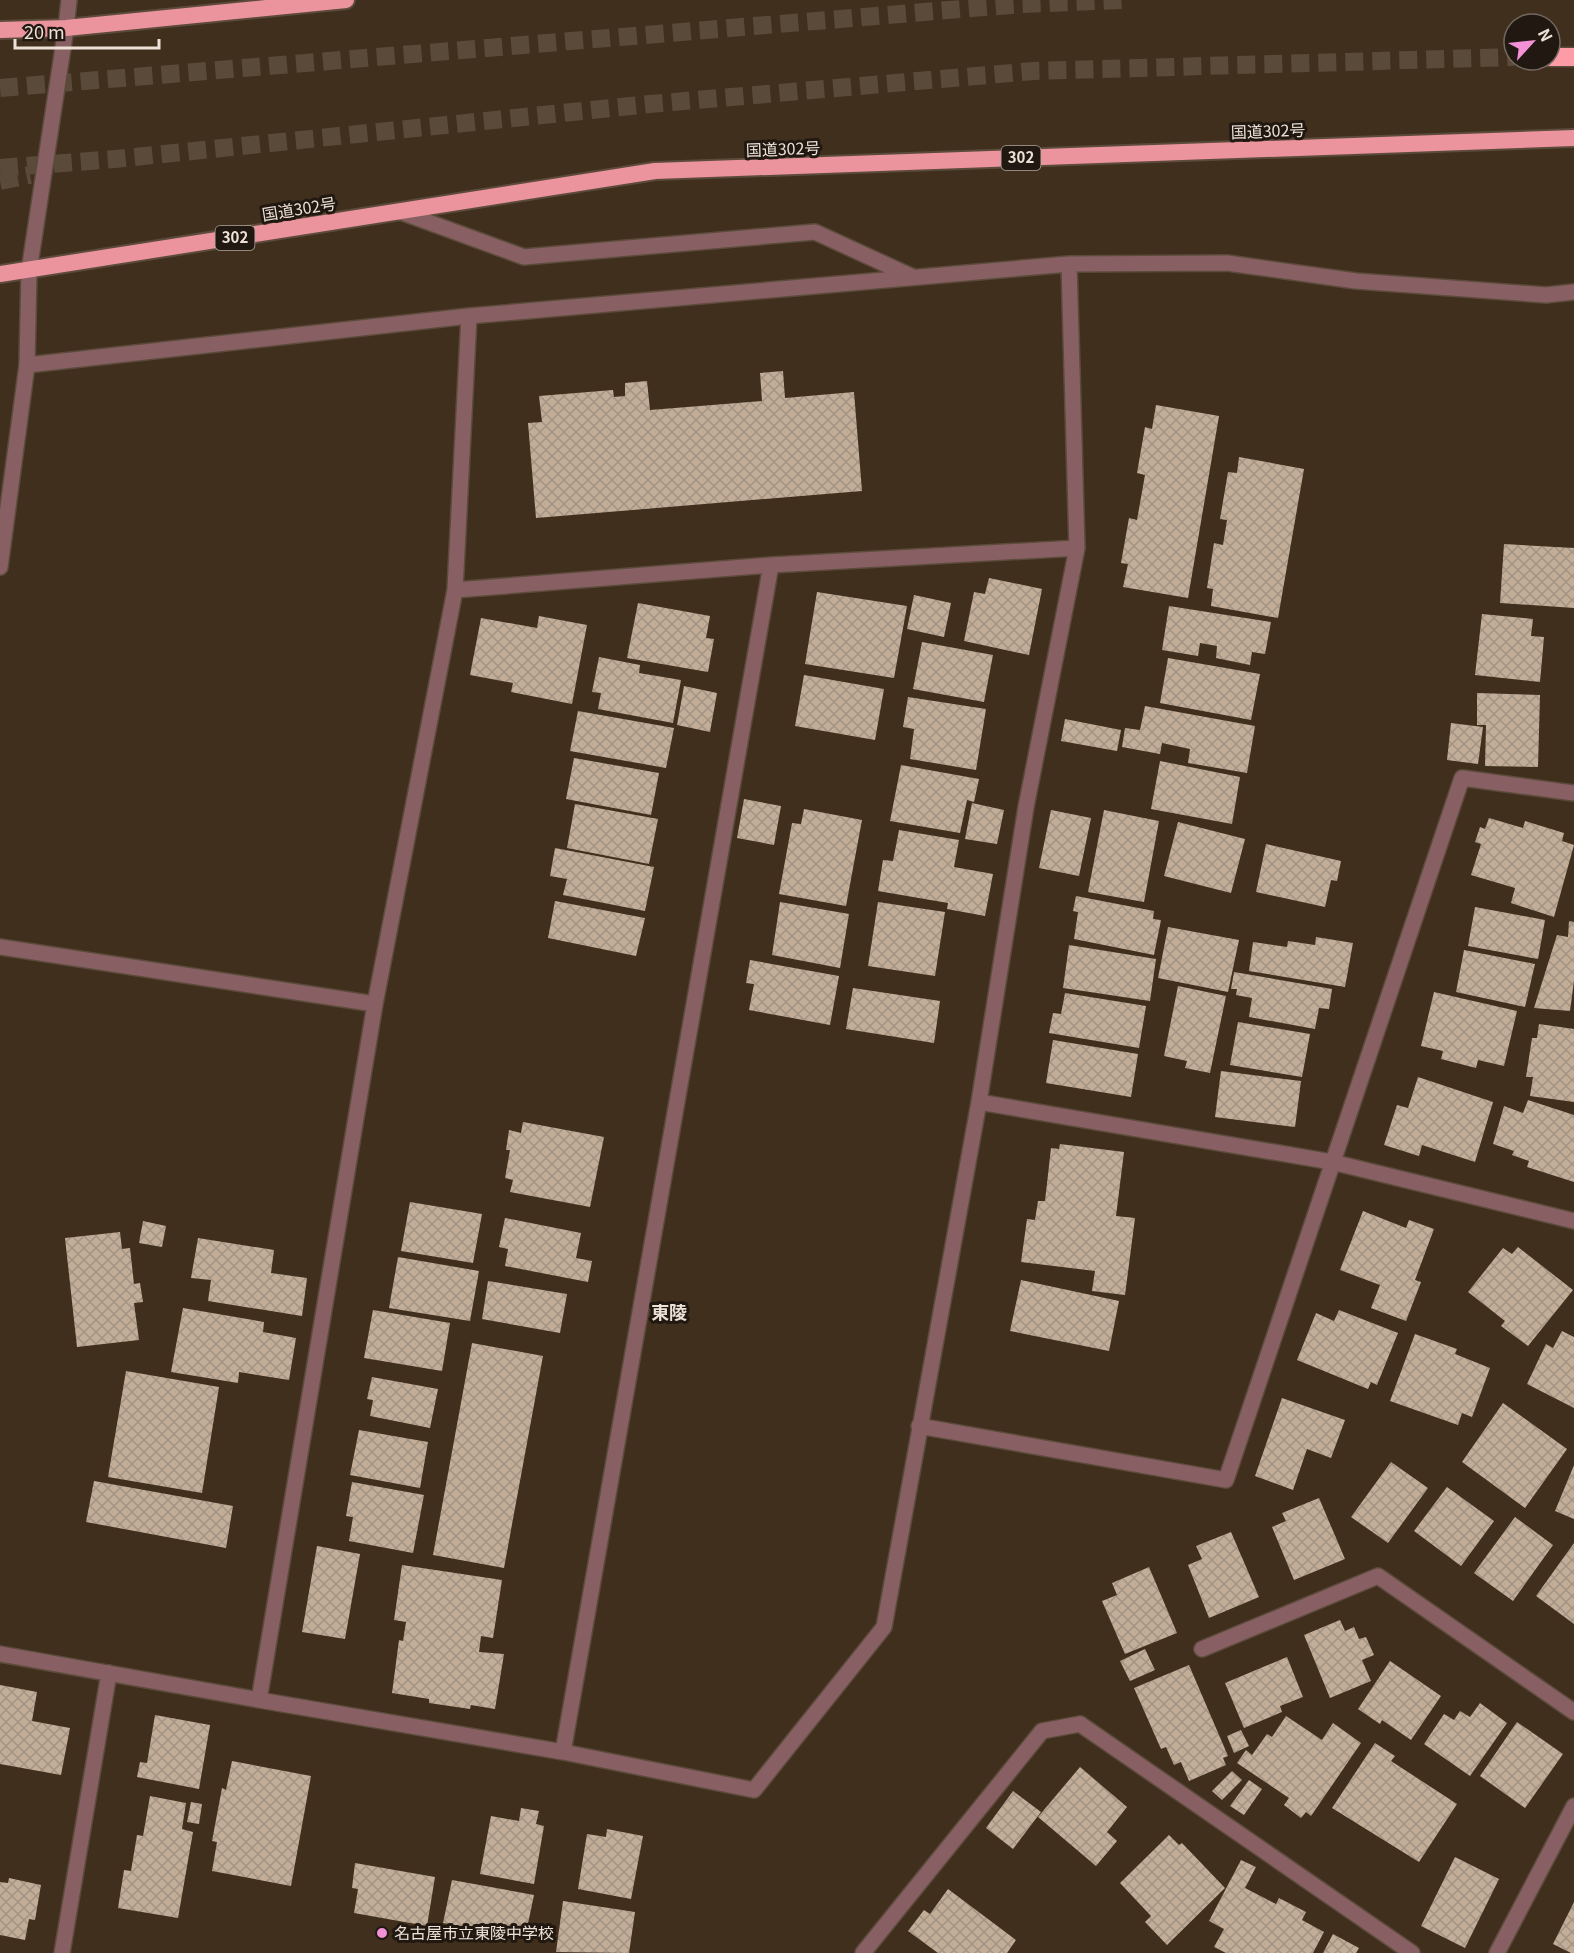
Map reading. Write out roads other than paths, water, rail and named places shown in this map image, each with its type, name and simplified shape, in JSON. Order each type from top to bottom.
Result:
[{"type":"highway","points":[[0,30],[66,28],[344,0]]},
{"type":"highway","name":"国道302号","points":[[0,274],[655,171],[1574,138]]},
{"type":"street","points":[[0,567],[27,365],[29,271],[69,0]]},
{"type":"street","points":[[398,211],[524,257],[815,231],[913,278]]},
{"type":"street","points":[[27,365],[469,316],[1069,264],[1227,262],[1356,281],[1546,295],[1574,292]]},
{"type":"street","points":[[0,1654],[563,1752],[754,1790],[884,1627],[979,1102],[1026,807],[1077,548],[1069,264]]},
{"type":"street","points":[[259,1700],[375,1004],[455,590],[469,316]]},
{"type":"street","points":[[455,590],[771,565],[1077,548]]},
{"type":"street","points":[[563,1752],[771,565]]},
{"type":"street","points":[[919,1426],[1226,1480],[1462,778],[1574,793]]},
{"type":"street","points":[[0,947],[375,1004]]},
{"type":"street","points":[[979,1102],[1332,1162],[1574,1221]]},
{"type":"street","points":[[1202,1649],[1378,1576],[1574,1712]]},
{"type":"street","points":[[62,1953],[109,1672]]},
{"type":"street","points":[[862,1953],[1042,1731],[1080,1724],[1412,1953]]},
{"type":"street","points":[[1497,1953],[1574,1806]]},
{"type":"tunnel","points":[[0,88],[1022,4],[1122,0]]},
{"type":"tunnel","points":[[0,168],[115,159],[650,104],[1034,71],[1502,57]]},
{"type":"tunnel","points":[[0,181],[30,175]]},
{"type":"place","name":"名古屋市立東陵中学校","points":[[382,1933]]},
{"type":"district","name":"東陵","points":[[669,1313]]}]
